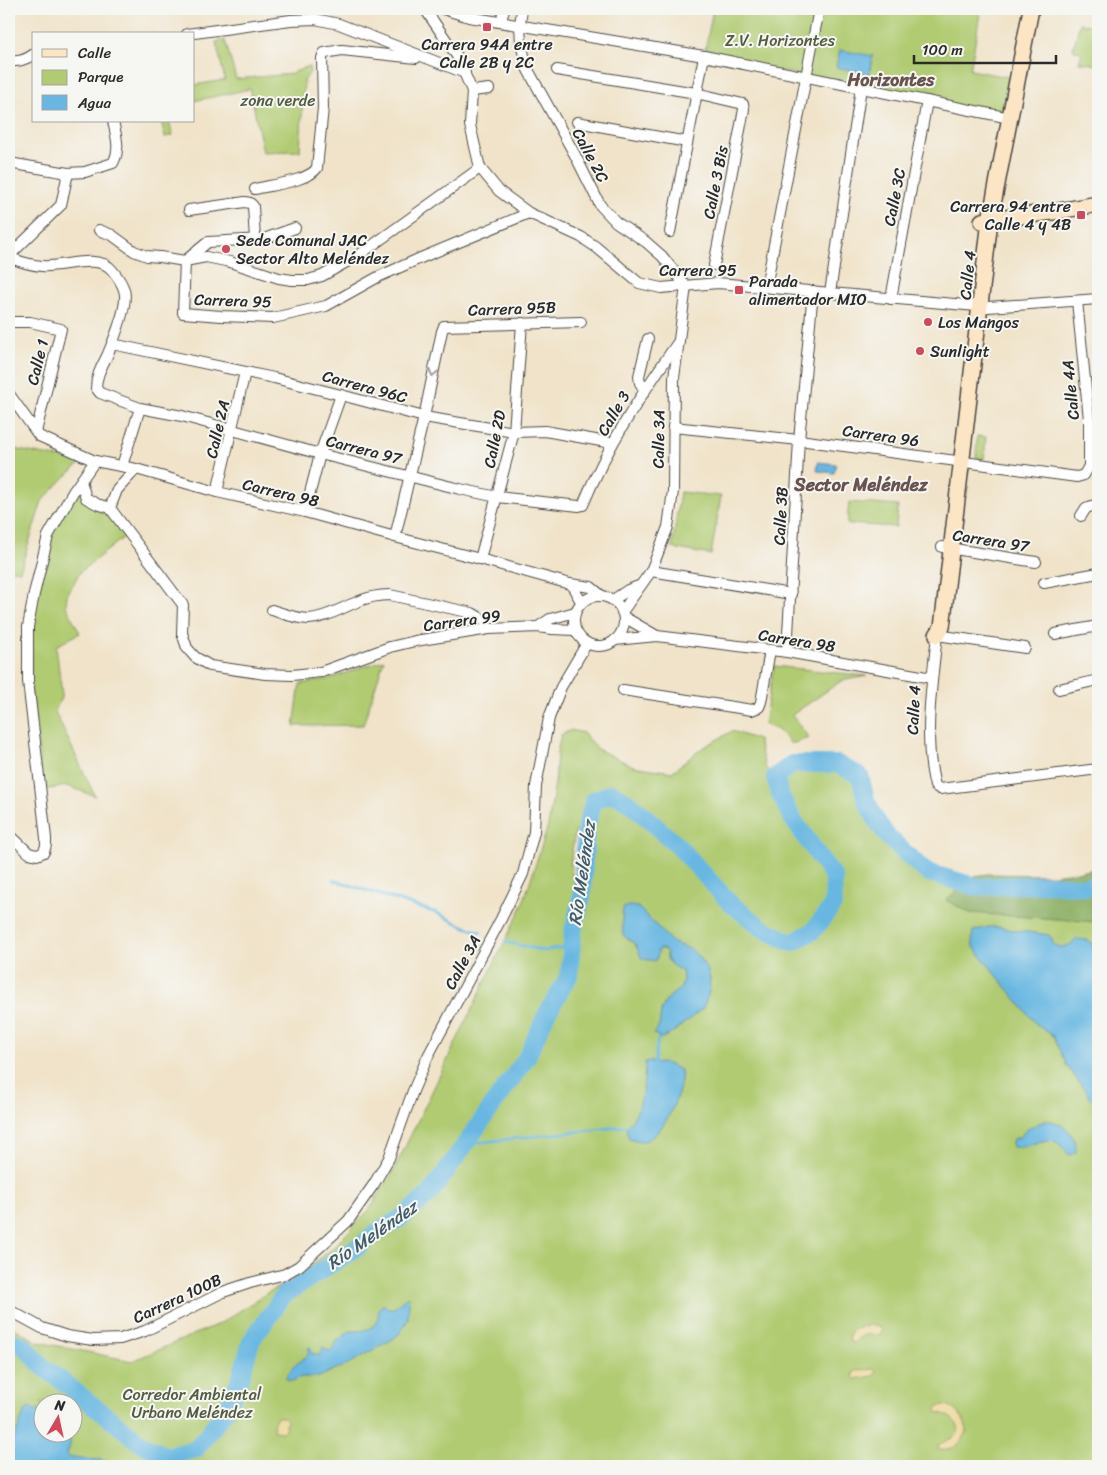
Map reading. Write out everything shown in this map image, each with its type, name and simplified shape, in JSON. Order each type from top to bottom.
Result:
[{"type":"street","points":[[99,230],[112,235],[134,251],[147,256],[160,256],[184,261],[206,257],[292,280],[308,280],[322,276],[359,255],[480,168],[470,125],[472,91],[457,56],[424,9]]},
{"type":"street","points":[[443,9],[469,17],[704,56],[1005,117]]},
{"type":"street","points":[[501,22],[504,9]]},
{"type":"street","name":"Calle 2C","points":[[522,9],[520,25],[521,43],[527,68],[600,205],[616,222],[646,242],[662,256],[686,286]]},
{"type":"street","points":[[766,286],[820,9]]},
{"type":"street","name":"Calle 4","points":[[1020,9],[1005,117],[986,220],[947,548],[942,628],[937,635],[932,678],[929,738],[934,786],[940,789],[1098,769]]},
{"type":"street","name":"Calle 4","points":[[1005,117],[1031,9]]},
{"type":"street","points":[[195,33],[291,20],[315,19],[339,24],[465,73]]},
{"type":"street","points":[[255,189],[306,177],[314,173],[317,168],[323,108],[322,58],[324,53],[342,50],[430,59]]},
{"type":"street","points":[[9,60],[28,58],[32,55]]},
{"type":"street","points":[[670,232],[704,56]]},
{"type":"street","points":[[557,70],[696,92]]},
{"type":"street","points":[[830,293],[861,88]]},
{"type":"street","points":[[472,91],[489,89]]},
{"type":"street","name":"Calle 3 Bis","points":[[696,92],[743,104],[744,109],[714,265]]},
{"type":"street","name":"Calle 3C","points":[[891,299],[927,101]]},
{"type":"street","points":[[9,163],[68,173],[85,172],[113,162],[117,155],[113,122]]},
{"type":"street","points":[[577,122],[687,142]]},
{"type":"street","name":"Carrera 95","points":[[480,168],[499,191],[529,213],[581,237],[639,283],[661,288],[718,283],[976,306],[1098,299]]},
{"type":"street","points":[[68,173],[61,205],[9,256],[24,264],[44,266],[98,262],[110,266],[125,291],[125,304],[112,344]]},
{"type":"street","points":[[189,210],[245,202],[250,203],[253,206],[255,240]]},
{"type":"street","points":[[986,220],[1053,212],[1098,204]]},
{"type":"street","name":"Carrera 95","points":[[184,261],[183,313],[273,318],[326,306],[387,273],[529,213]]},
{"type":"street","points":[[184,261],[208,242],[264,239],[294,228]]},
{"type":"street","name":"Calle 3A","points":[[623,614],[639,586],[651,571],[668,527],[673,491],[674,378],[686,286]]},
{"type":"street","name":"Calle 3B","points":[[787,652],[799,440],[813,291]]},
{"type":"street","name":"Calle 4A","points":[[1076,301],[1089,419],[1089,466],[1084,475]]},
{"type":"street","name":"Calle 1","points":[[9,322],[30,322],[61,329],[36,432]]},
{"type":"street","name":"Carrera 95B","points":[[424,417],[444,326],[581,322]]},
{"type":"street","name":"Calle 2D","points":[[480,559],[514,432],[522,323]]},
{"type":"street","points":[[644,389],[640,383],[639,376],[648,339]]},
{"type":"street","name":"Calle 3","points":[[583,505],[612,443],[644,389],[678,341]]},
{"type":"street","name":"Carrera 96C","points":[[112,344],[341,394],[424,417],[514,432],[545,432],[612,443]]},
{"type":"street","name":"Carrera 97","points":[[112,344],[96,379],[96,388],[100,394],[140,408],[182,416],[320,454],[460,489],[497,497],[583,505]]},
{"type":"street","name":"Calle 2A","points":[[217,492],[245,372]]},
{"type":"street","name":"Carrera 98","points":[[9,394],[39,436],[95,461],[136,469],[217,492],[305,512],[570,584],[591,587],[602,596]]},
{"type":"street","points":[[305,512],[320,454],[341,394]]},
{"type":"street","points":[[122,466],[140,408]]},
{"type":"street","points":[[395,538],[424,417]]},
{"type":"street","name":"Carrera 96","points":[[673,427],[799,440],[1077,477],[1084,475]]},
{"type":"street","points":[[9,834],[29,853],[37,855],[44,852],[46,838],[28,681],[28,627],[48,536],[70,497],[95,461]]},
{"type":"street","points":[[70,497],[86,498],[110,508],[117,490],[136,469]]},
{"type":"street","points":[[81,481],[86,498]]},
{"type":"street","points":[[1081,516],[1086,508],[1098,504]]},
{"type":"street","name":"Carrera 99","points":[[110,508],[183,605],[182,633],[187,648],[195,657],[210,666],[265,674],[292,675],[321,672],[390,647],[415,641],[490,629],[538,627],[575,630]]},
{"type":"street","name":"Carrera 97","points":[[947,548],[1036,562]]},
{"type":"street","points":[[651,571],[791,594]]},
{"type":"street","points":[[1044,583],[1098,573]]},
{"type":"street","points":[[570,584],[582,602]]},
{"type":"street","name":"Calle 3A","points":[[613,600],[628,590],[639,586]]},
{"type":"street","points":[[272,610],[310,619],[334,613],[357,601],[378,595],[390,594],[472,613],[484,620],[490,629]]},
{"type":"street","points":[[593,596],[602,596],[613,600],[623,614],[621,633],[615,640],[602,646],[587,643],[575,630],[575,612],[582,602],[593,596]]},
{"type":"street","name":"Carrera 99","points":[[538,627],[550,619],[575,612]]},
{"type":"street","name":"Carrera 98","points":[[623,614],[657,636]]},
{"type":"street","points":[[1055,634],[1098,626]]},
{"type":"street","points":[[937,635],[1025,648]]},
{"type":"street","name":"Carrera 98","points":[[615,640],[657,636],[787,652],[932,678]]},
{"type":"street","name":"Calle 3A","points":[[299,1266],[348,1221],[374,1184],[389,1158],[428,1056],[523,874],[534,832],[536,786],[549,718],[561,687],[587,643]]},
{"type":"street","points":[[622,690],[752,710],[758,707],[761,702],[770,650]]},
{"type":"street","points":[[1059,689],[1098,680]]},
{"type":"street","name":"Carrera 100B","points":[[9,1310],[42,1328],[67,1336],[93,1340],[120,1339],[145,1331],[223,1292],[286,1274],[299,1266]]},
{"type":"green space","name":"Z.V. Horizontes","points":[[713,9],[800,9],[818,12],[819,9],[981,9],[970,70],[1008,77],[1001,116],[704,56]]},
{"type":"green space","points":[[1080,23],[1098,27],[1098,65],[1079,62],[1082,53],[1073,49]]},
{"type":"green space","name":"zona verde","points":[[225,40],[236,79],[290,74],[309,66],[310,72],[304,81],[300,151],[263,152],[250,89],[195,101],[195,85],[225,80],[216,42]]},
{"type":"green space","points":[[161,122],[169,122],[173,135],[165,137]]},
{"type":"green space","points":[[977,436],[986,437],[984,459],[976,458]]},
{"type":"green space","points":[[9,446],[19,450],[82,462],[42,501],[20,571],[9,569]]},
{"type":"green space","points":[[81,483],[86,497],[109,509],[128,534],[80,572],[67,595],[66,606],[80,633],[56,646],[62,695],[55,712],[95,796],[67,786],[43,790],[30,681],[30,631],[49,537]]},
{"type":"green space","points":[[680,492],[721,496],[711,555],[672,548]]},
{"type":"green space","points":[[849,502],[898,506],[896,527],[847,524]]},
{"type":"green space","points":[[384,660],[363,725],[294,726],[300,684],[331,678]]},
{"type":"green space","points":[[774,666],[867,676],[841,681],[792,715],[809,738],[791,744],[778,730],[764,724]]},
{"type":"green space","name":"Corredor Ambiental Urbano Meléndez","points":[[571,730],[583,733],[597,749],[633,766],[672,772],[701,749],[732,731],[758,740],[765,767],[775,777],[792,764],[837,764],[860,776],[866,800],[887,836],[926,872],[977,887],[1098,882],[1098,1466],[9,1466],[9,1325],[38,1342],[132,1361],[221,1323],[267,1293],[290,1281],[331,1250],[369,1210],[392,1174],[522,906],[548,826],[555,783],[557,752],[561,735]],"holes":[[[586,829],[582,892],[573,879],[571,856],[575,832]]]},
{"type":"green space","points":[[1098,869],[1098,922],[970,913],[946,900],[975,876],[987,874],[1053,875]]},
{"type":"sand","points":[[871,1325],[879,1327],[882,1330],[881,1334],[864,1335],[854,1343],[851,1343],[849,1338],[852,1330]]},
{"type":"sand","points":[[875,1369],[874,1376],[855,1379],[853,1377],[854,1372],[858,1370]]},
{"type":"sand","points":[[943,1405],[952,1407],[959,1414],[967,1431],[963,1439],[956,1446],[947,1450],[938,1449],[938,1445],[954,1436],[958,1432],[958,1426],[950,1417],[936,1412],[937,1408]]},
{"type":"sand","points":[[284,1417],[287,1420],[285,1429],[282,1432],[273,1431],[273,1424],[276,1418]]},
{"type":"water","points":[[840,50],[873,56],[869,74],[836,67]]},
{"type":"water","points":[[818,462],[836,464],[834,473],[817,471]]},
{"type":"water","points":[[624,907],[638,907],[673,943],[691,949],[708,971],[710,978],[709,993],[703,1008],[676,1030],[658,1039],[659,1036],[653,1034],[659,1026],[664,1004],[681,988],[682,971],[670,964],[667,959],[667,952],[663,949],[659,949],[656,961],[642,959],[635,944],[623,934],[622,913]]},
{"type":"water","points":[[989,927],[1001,927],[1049,935],[1053,944],[1060,947],[1072,944],[1077,939],[1087,940],[1093,944],[1094,949],[1098,952],[1098,1108],[1067,1066],[1053,1036],[1037,1025],[973,946],[973,931]]},
{"type":"water","points":[[645,1062],[668,1064],[678,1069],[681,1071],[681,1079],[676,1100],[665,1122],[651,1138],[640,1141],[629,1138],[627,1129],[640,1104]]},
{"type":"water","points":[[1045,1121],[1057,1123],[1071,1134],[1076,1146],[1076,1152],[1069,1156],[1058,1143],[1048,1140],[1013,1147],[1013,1139],[1020,1137],[1025,1131]]},
{"type":"water","points":[[408,1296],[408,1319],[401,1332],[393,1339],[344,1367],[319,1377],[301,1377],[292,1381],[286,1379],[292,1369],[308,1355],[309,1347],[311,1348],[312,1355],[315,1353],[319,1356],[323,1347],[331,1351],[334,1348],[334,1344],[350,1331],[361,1331],[371,1328],[377,1321],[378,1309],[384,1304],[388,1308],[394,1308]]},
{"type":"water","points":[[29,1408],[32,1409],[32,1442],[70,1442],[67,1454],[69,1457],[107,1461],[120,1466],[18,1466],[9,1464],[9,1442],[12,1442]]},
{"type":"waterway","name":"Río Meléndez","points":[[9,1340],[24,1346],[43,1367],[142,1444],[167,1456],[196,1449],[227,1409],[241,1377],[251,1341],[284,1295],[361,1245],[381,1229],[400,1219],[430,1194],[527,1057],[546,1015],[569,976],[573,931],[582,896],[586,828],[594,800],[612,793],[631,804],[678,846],[731,904],[762,928],[792,943],[813,931],[833,905],[834,878],[792,818],[780,794],[775,777],[792,764],[837,764],[860,776],[866,800],[876,820],[887,836],[926,872],[977,887],[1050,884],[1086,887],[1098,882]]},
{"type":"waterway","points":[[334,880],[437,913],[463,926],[481,932]]},
{"type":"waterway","points":[[505,942],[545,951],[571,948]]},
{"type":"waterway","points":[[654,1063],[658,1039]]},
{"type":"waterway","points":[[465,1144],[628,1126]]},
{"type":"place","name":"Carrera 94A entre Calle 2B y 2C","points":[[487,27]]},
{"type":"place","name":"Carrera 94 entre Calle 4 y 4B","points":[[1081,215]]},
{"type":"place","name":"Sede Comunal JAC Sector Alto Meléndez","points":[[226,249]]},
{"type":"place","name":"Parada alimentador MIO","points":[[739,290]]},
{"type":"place","name":"Los Mangos","points":[[928,322]]},
{"type":"place","name":"Sunlight","points":[[920,351]]},
{"type":"district","name":"Horizontes","points":[[891,80]]},
{"type":"district","name":"Sector Meléndez","points":[[861,485]]}]
